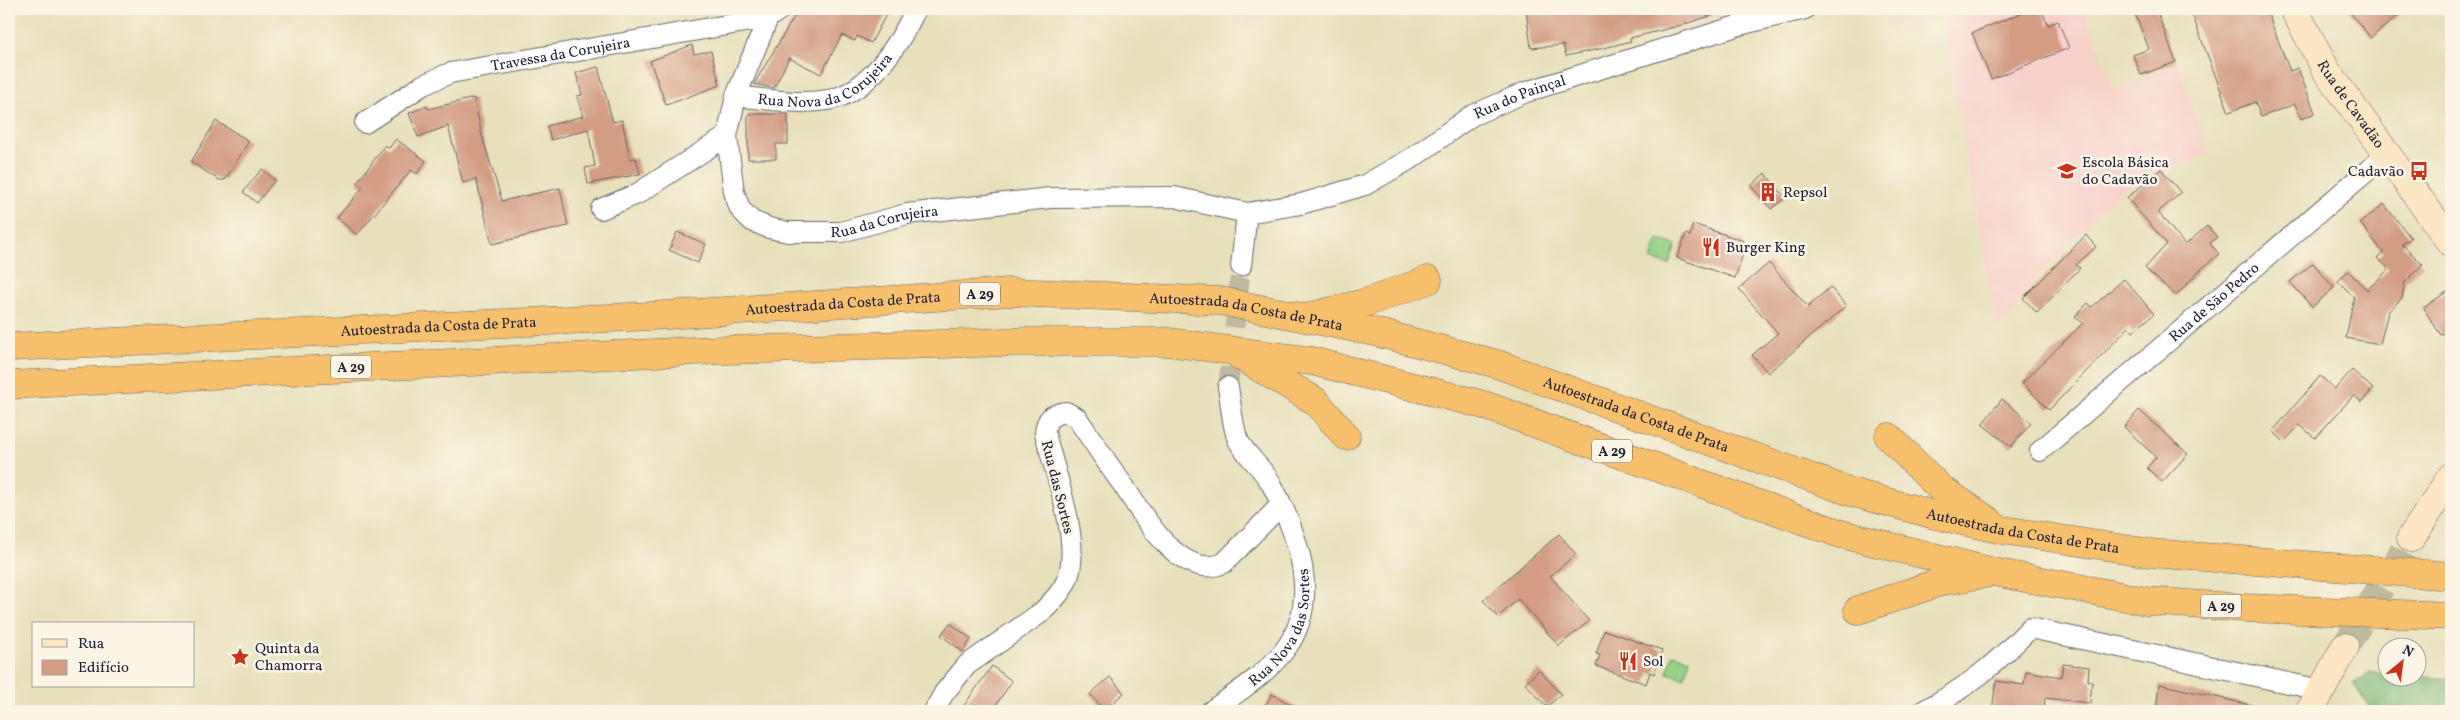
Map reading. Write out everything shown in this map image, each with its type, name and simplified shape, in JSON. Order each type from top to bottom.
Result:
[{"type":"highway","points":[[1307,317],[1368,302],[1428,280]]},
{"type":"highway","name":"Autoestrada da Costa de Prata","points":[[9,347],[651,316],[1010,292],[1221,301],[1307,317],[1497,364],[1851,492],[1931,514],[2003,530],[2150,553],[2451,576]]},
{"type":"highway","name":"A 29","points":[[9,385],[582,356],[951,344],[1168,342],[1226,348],[1312,361],[1484,405],[1842,534],[1994,572],[2146,601],[2246,608],[2451,616]]},
{"type":"highway","points":[[1226,348],[1315,401],[1346,436]]},
{"type":"highway","points":[[1889,437],[1940,488],[2003,530]]},
{"type":"highway","points":[[1858,610],[1943,581],[1994,572]]},
{"type":"street","name":"Rua Nova da Corujeira","points":[[736,96],[812,102],[830,100],[849,93],[866,80],[880,64],[895,45],[916,9]]},
{"type":"street","name":"Rua do Painçal","points":[[1248,213],[1301,204],[1365,185],[1412,158],[1471,116],[1526,92],[1743,24],[1805,9]]},
{"type":"street","name":"Rua de Cavadão","points":[[2294,9],[2326,70],[2451,243]]},
{"type":"street","name":"Rua da Corujeira","points":[[774,13],[736,96],[727,136],[734,192],[740,209],[752,220],[769,228],[788,232],[841,232],[907,214],[1050,198],[1174,197],[1248,213]]},
{"type":"street","name":"Travessa da Corujeira","points":[[365,123],[423,85],[450,73],[774,13]]},
{"type":"street","points":[[601,209],[637,194],[727,136]]},
{"type":"street","name":"Rua de São Pedro","points":[[2040,451],[2387,154]]},
{"type":"street","points":[[1241,266],[1248,213]]},
{"type":"street","name":"Rua Nova das Sortes","points":[[1210,711],[1261,674],[1284,650],[1299,623],[1305,601],[1303,571],[1295,535],[1272,484],[1238,440],[1228,387]]},
{"type":"street","name":"Rua das Sortes","points":[[934,711],[944,693],[967,665],[1042,612],[1052,602],[1063,588],[1070,571],[1071,539],[1045,433],[1046,422],[1054,414],[1066,412],[1077,418],[1156,534],[1175,553],[1193,563],[1212,568],[1224,563],[1280,505]]},
{"type":"street","points":[[2411,538],[2451,477]]},
{"type":"street","points":[[1924,711],[1961,690],[2002,658],[2030,628],[2315,701],[2345,647]]},
{"type":"shaded area","name":"Escola Básica do Cadavão","points":[[1941,9],[2084,9],[2113,91],[2178,64],[2208,154],[2124,188],[2078,233],[2033,282],[2013,311],[1996,328]]},
{"type":"green space","points":[[1658,239],[1676,245],[1669,265],[1651,259]]},
{"type":"green space","points":[[1673,654],[1690,659],[1684,678],[1667,673]]},
{"type":"green space","points":[[2370,672],[2378,673],[2378,688],[2428,688],[2428,677],[2451,679],[2451,711],[2372,711],[2353,684]]},
{"type":"building","points":[[799,9],[889,9],[871,43],[857,36],[855,41],[842,35],[821,74],[789,58],[774,88],[754,84]]},
{"type":"building","points":[[1526,9],[1722,9],[1723,12],[1675,27],[1630,38],[1631,41],[1566,56],[1563,45],[1531,48]]},
{"type":"building","points":[[2031,9],[2041,9],[2048,25],[2058,21],[2069,48],[1991,79],[1972,33]]},
{"type":"building","points":[[2133,9],[2156,9],[2176,62],[2141,75],[2133,55],[2149,49]]},
{"type":"building","points":[[2190,9],[2266,9],[2290,71],[2298,68],[2315,113],[2301,119],[2295,104],[2261,117],[2255,102],[2229,112]]},
{"type":"building","points":[[2347,9],[2406,9],[2371,38]]},
{"type":"building","points":[[692,45],[694,54],[711,51],[720,85],[666,105],[650,61]]},
{"type":"building","points":[[598,67],[613,122],[622,120],[630,159],[636,158],[640,174],[588,184],[585,168],[595,166],[588,129],[551,140],[547,126],[583,116],[577,96],[582,95],[576,73]]},
{"type":"building","points":[[474,98],[482,136],[502,201],[560,188],[568,226],[492,244],[476,179],[463,183],[448,126],[418,137],[409,113],[427,106],[428,109]]},
{"type":"building","points":[[748,114],[788,114],[788,144],[776,144],[776,159],[748,159]]},
{"type":"building","points":[[216,121],[249,141],[225,180],[219,180],[191,162]]},
{"type":"building","points":[[396,139],[426,161],[417,174],[411,170],[357,235],[337,218],[363,187],[357,183],[385,145],[389,148]]},
{"type":"building","points":[[262,169],[275,180],[257,203],[243,192]]},
{"type":"building","points":[[2161,169],[2181,193],[2158,212],[2185,245],[2207,226],[2217,237],[2210,243],[2219,254],[2198,272],[2176,296],[2145,268],[2167,244],[2127,198]]},
{"type":"building","name":"Repsol","points":[[1765,173],[1785,198],[1771,209],[1751,186]]},
{"type":"building","points":[[2384,204],[2411,238],[2402,244],[2423,265],[2405,282],[2402,298],[2388,312],[2380,344],[2346,338],[2354,297],[2338,281],[2348,271],[2367,290],[2389,269],[2377,258],[2383,252],[2360,223]]},
{"type":"building","name":"Burger King","points":[[1693,224],[1744,241],[1740,253],[1743,254],[1735,278],[1677,258],[1686,234],[1690,236]]},
{"type":"building","points":[[677,232],[706,244],[698,263],[669,250]]},
{"type":"building","points":[[2086,235],[2096,247],[2076,265],[2080,268],[2037,313],[2023,298]]},
{"type":"building","points":[[1769,263],[1808,307],[1830,287],[1846,306],[1768,373],[1752,355],[1778,333],[1739,289]]},
{"type":"building","points":[[2313,263],[2334,288],[2312,307],[2290,282]]},
{"type":"building","points":[[2124,279],[2154,314],[2133,332],[2129,327],[2049,410],[2022,383],[2083,323],[2075,316],[2088,303],[2092,307]]},
{"type":"building","points":[[2451,289],[2451,329],[2441,335],[2423,308]]},
{"type":"building","points":[[2352,370],[2373,389],[2361,402],[2354,395],[2315,438],[2300,425],[2284,442],[2273,431],[2320,376],[2335,389]]},
{"type":"building","points":[[2002,399],[2031,423],[2011,447],[1982,424]]},
{"type":"building","points":[[2139,410],[2188,454],[2162,482],[2147,468],[2156,457],[2124,427]]},
{"type":"building","points":[[1559,534],[1576,554],[1550,576],[1589,621],[1559,646],[1518,599],[1498,617],[1483,600]]},
{"type":"building","points":[[950,623],[971,639],[963,652],[941,635]]},
{"type":"building","name":"Sol","points":[[1604,630],[1662,650],[1654,674],[1650,672],[1646,684],[1596,666],[1600,655],[1596,654]]},
{"type":"building","points":[[2063,664],[2089,667],[2088,680],[2092,682],[2090,703],[2045,698],[2044,711],[1992,711],[1996,681],[2024,685],[2026,671],[2061,677]]},
{"type":"building","points":[[992,666],[1012,681],[992,711],[960,711]]},
{"type":"building","points":[[1539,670],[1561,694],[1547,707],[1525,683]]},
{"type":"building","points":[[1110,677],[1124,693],[1104,710],[1090,694]]},
{"type":"building","points":[[2159,684],[2255,706],[2255,711],[2156,711]]},
{"type":"building","points":[[1272,694],[1303,711],[1262,711]]},
{"type":"tunnel","points":[[1228,387],[1241,266]]},
{"type":"tunnel","points":[[2345,647],[2411,538]]},
{"type":"place","name":"Escola Básica do Cadavão","points":[[2067,171]]},
{"type":"place","name":"Cadavão","points":[[2419,171]]},
{"type":"place","name":"Repsol","points":[[1768,192]]},
{"type":"place","name":"Burger King","points":[[1711,247]]},
{"type":"place","name":"Quinta da Chamorra","points":[[240,657]]},
{"type":"place","name":"Sol","points":[[1628,661]]}]
